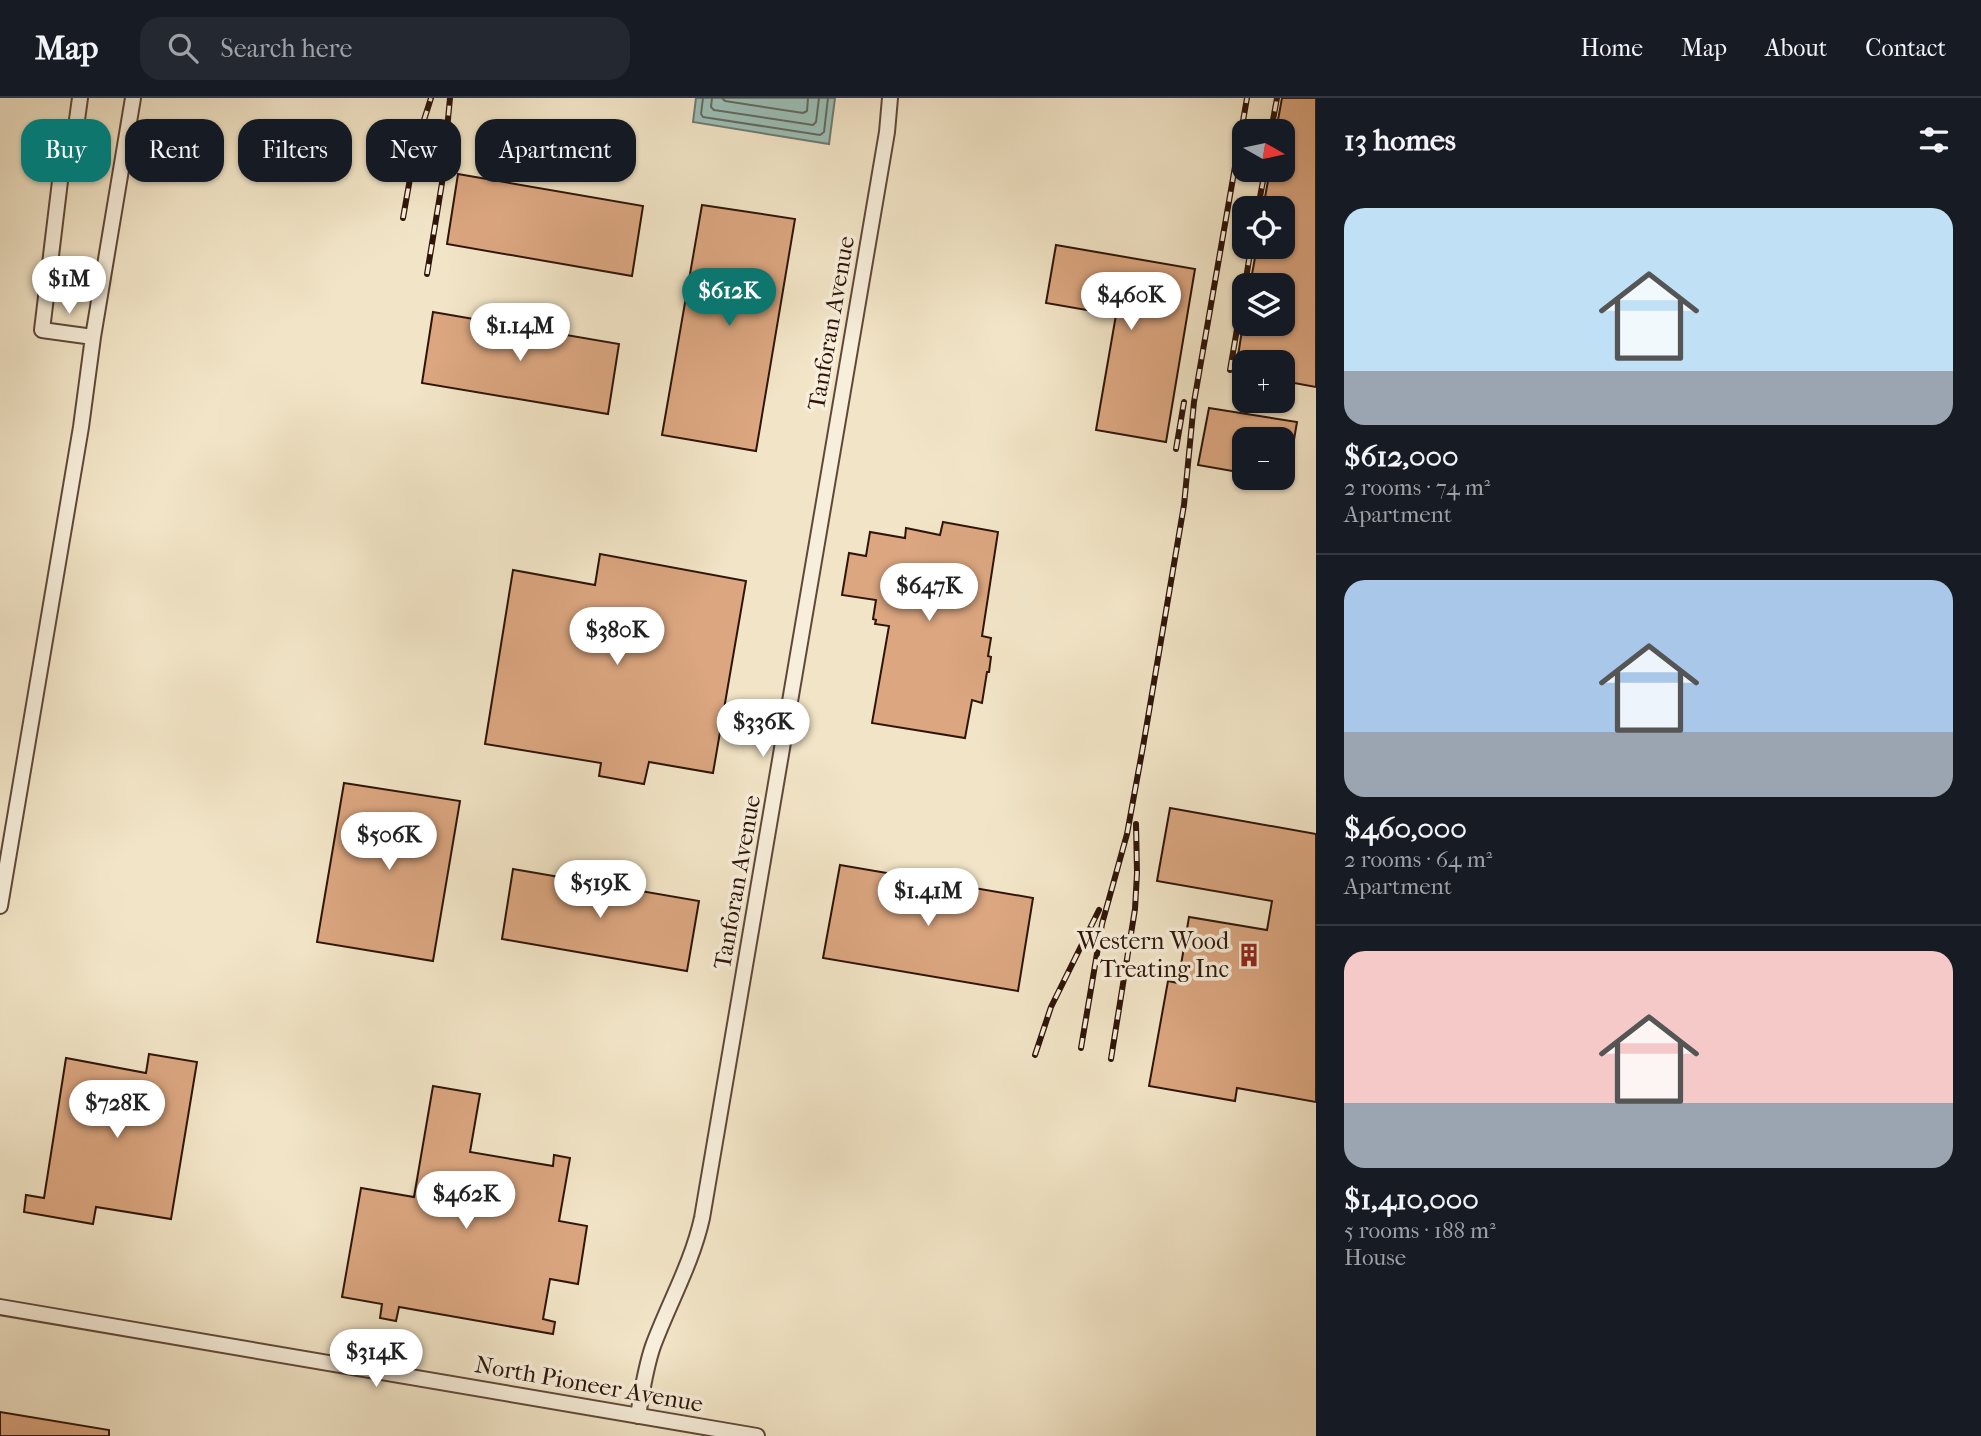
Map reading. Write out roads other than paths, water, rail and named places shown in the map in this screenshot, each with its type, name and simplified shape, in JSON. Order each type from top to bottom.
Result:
[{"type":"street","points":[[80,98],[75,134],[66,152],[61,173],[42,330],[93,337]]},
{"type":"street","points":[[0,906],[81,427],[93,337],[133,98]]},
{"type":"street","name":"Tanforan Avenue","points":[[638,1416],[654,1343],[692,1256],[702,1219],[887,132],[890,98]]},
{"type":"street","name":"North Pioneer Avenue","points":[[0,1307],[757,1436]]},
{"type":"water","points":[[696,98],[835,98],[829,144],[693,122]]},
{"type":"railway","points":[[403,218],[416,145],[431,98]]},
{"type":"railway","points":[[427,274],[442,183],[450,98]]},
{"type":"railway","points":[[1081,1048],[1102,924],[1127,834],[1144,741],[1184,505],[1194,402],[1247,98]]},
{"type":"railway","points":[[1273,119],[1277,98]]},
{"type":"railway","points":[[1260,196],[1263,182]]},
{"type":"railway","points":[[1247,273],[1249,259]]},
{"type":"railway","points":[[1230,370],[1236,336]]},
{"type":"railway","points":[[1176,449],[1184,402]]},
{"type":"railway","points":[[1111,1059],[1135,909],[1136,824]]},
{"type":"railway","points":[[1035,1055],[1051,1007],[1099,910]]},
{"type":"place","name":"Western Wood Treating Inc","points":[[1249,955]]}]
